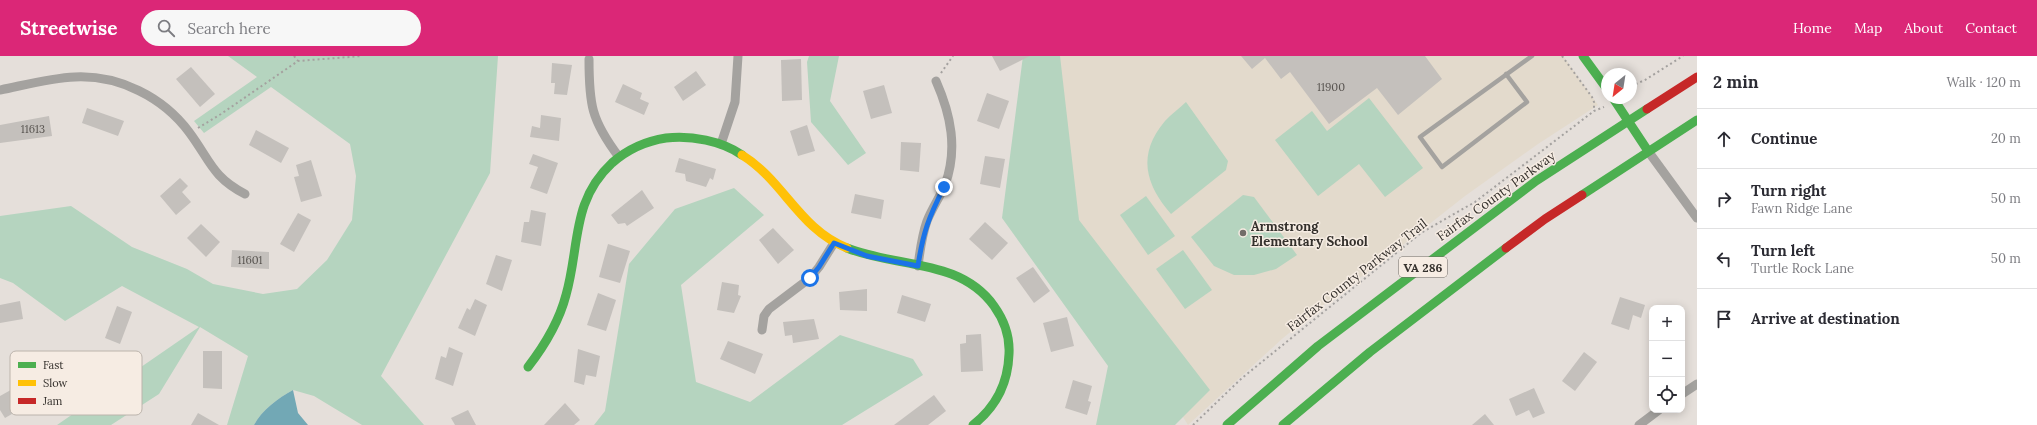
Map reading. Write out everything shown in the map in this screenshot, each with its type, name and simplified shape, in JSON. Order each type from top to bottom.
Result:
[{"type":"main road","points":[[1583,56],[1601,81]]},
{"type":"main road","name":"Fairfax County Parkway","points":[[1227,425],[1289,370],[1536,181],[1697,77]]},
{"type":"main road","points":[[1617,104],[1648,151]]},
{"type":"main road","name":"VA 286","points":[[1283,425],[1370,352],[1520,237],[1576,197],[1697,120]]},
{"type":"main road","points":[[528,367],[541,351],[552,333],[562,308],[569,284],[577,221],[582,205],[590,188],[601,174],[619,157],[645,144],[662,139],[681,137],[721,144],[749,157],[762,169],[808,224],[820,235],[834,243],[867,256],[946,271],[961,276],[987,295],[997,308],[1004,323],[1010,348],[1009,365],[1006,380],[999,396],[990,410],[973,425]]},
{"type":"street","points":[[721,144],[735,102],[738,56]]},
{"type":"street","points":[[589,59],[589,91],[592,110],[604,137],[619,157]]},
{"type":"street","points":[[0,90],[75,77],[95,78],[116,82],[135,89],[152,98],[168,110],[190,133],[211,168],[221,179],[245,194]]},
{"type":"street","points":[[918,266],[922,238],[927,220],[944,187],[952,154],[950,118],[936,81]]},
{"type":"street","points":[[1648,151],[1697,218]]},
{"type":"street","points":[[762,330],[764,316],[769,309],[810,278],[819,267],[834,243]]},
{"type":"street","points":[[1685,392],[1697,384]]},
{"type":"street","points":[[1639,425],[1656,413]]},
{"type":"lane","points":[[1506,74],[1527,102],[1442,167],[1420,137],[1506,74],[1532,56]]},
{"type":"path","points":[[294,56],[298,61]]},
{"type":"path","points":[[190,133],[221,114],[298,61],[362,56]]},
{"type":"path","points":[[936,81],[953,56]]},
{"type":"path","points":[[1562,56],[1592,97],[1594,102],[1594,111]]},
{"type":"path","points":[[1637,83],[1683,56]]},
{"type":"path","name":"Fairfax County Parkway Trail","points":[[1193,425],[1242,378],[1421,233],[1475,202],[1594,111],[1599,109]]},
{"type":"shaded area","name":"Armstrong Elementary School","points":[[1055,56],[1563,56],[1598,105],[1538,144],[1465,196],[1376,266],[1332,298],[1283,338],[1188,425],[1065,225]]},
{"type":"green space","points":[[228,56],[498,56],[490,173],[381,376],[424,425],[362,425],[314,396],[293,390],[271,405],[261,414],[254,425],[227,425],[248,356],[200,327],[159,394],[142,405],[142,366],[199,327],[122,286],[65,321],[13,283],[0,278],[0,216],[71,206],[132,247],[187,269],[213,284],[263,294],[297,289],[327,260],[352,220],[356,176],[350,144],[271,87],[204,133],[194,121],[257,77]]},
{"type":"green space","points":[[809,56],[839,56],[830,101],[866,153],[848,165],[811,122],[807,62]]},
{"type":"green space","points":[[1023,56],[1060,56],[1079,220],[1210,390],[1175,425],[1096,425],[1108,366],[1002,218]]},
{"type":"green space","points":[[1369,98],[1423,168],[1385,197],[1359,164],[1318,196],[1275,140],[1312,111],[1327,131]]},
{"type":"green space","points":[[1186,102],[1228,161],[1226,170],[1171,214],[1162,203],[1150,180],[1148,157],[1150,145],[1156,133],[1167,118]]},
{"type":"green space","points":[[734,188],[764,215],[681,285],[696,382],[750,402],[840,335],[913,359],[923,375],[842,425],[594,425],[605,411],[629,264],[675,209]]},
{"type":"green space","points":[[1243,195],[1254,197],[1297,255],[1276,269],[1254,275],[1234,275],[1214,266],[1191,237]]},
{"type":"green space","points":[[1146,196],[1175,236],[1148,255],[1120,215]]},
{"type":"green space","points":[[1183,250],[1212,290],[1185,309],[1156,269]]},
{"type":"green space","points":[[71,415],[126,415],[111,425],[57,425]]},
{"type":"water","points":[[293,390],[298,413],[308,425],[254,425],[261,414],[271,405]]},
{"type":"building","points":[[992,56],[1030,56],[1000,71]]},
{"type":"building","points":[[1241,56],[1425,56],[1442,79],[1398,115],[1377,88],[1329,124],[1290,72],[1281,79],[1265,58],[1252,69]]},
{"type":"building","points":[[801,59],[802,100],[782,101],[781,60]]},
{"type":"building","points":[[552,63],[572,65],[567,95],[554,94],[555,83],[551,83]]},
{"type":"building","points":[[191,67],[215,94],[200,107],[176,79]]},
{"type":"building","points":[[696,71],[706,85],[683,101],[674,87]]},
{"type":"building","points":[[623,84],[642,93],[640,99],[649,103],[644,115],[615,102]]},
{"type":"building","points":[[884,85],[892,113],[871,119],[863,91]]},
{"type":"building","points":[[987,93],[1009,101],[999,129],[977,121]]},
{"type":"building","points":[[87,108],[124,121],[118,136],[82,123]]},
{"type":"building","points":[[541,115],[561,118],[559,141],[530,137],[532,126],[540,128]]},
{"type":"building","points":[[49,116],[52,136],[0,143],[0,125]]},
{"type":"building","points":[[807,125],[815,151],[798,156],[790,131]]},
{"type":"building","points":[[256,130],[289,148],[281,163],[249,145]]},
{"type":"building","points":[[901,142],[921,143],[919,172],[900,170]]},
{"type":"building","points":[[533,154],[558,163],[547,194],[530,188],[538,167],[529,164]]},
{"type":"building","points":[[985,156],[1005,159],[1000,188],[980,184]]},
{"type":"building","points":[[679,158],[716,169],[713,180],[710,178],[706,187],[686,181],[685,174],[675,172]]},
{"type":"building","points":[[311,160],[322,196],[301,202],[294,177],[299,176],[296,165]]},
{"type":"building","points":[[180,178],[188,186],[182,192],[191,202],[176,215],[160,196]]},
{"type":"building","points":[[642,190],[654,208],[627,226],[625,223],[618,224],[611,215]]},
{"type":"building","points":[[855,194],[884,200],[881,219],[851,213]]},
{"type":"building","points":[[531,210],[546,213],[541,246],[521,242],[524,222],[529,222]]},
{"type":"building","points":[[298,213],[311,220],[294,252],[280,244]]},
{"type":"building","points":[[985,222],[1008,243],[992,260],[969,239]]},
{"type":"building","points":[[201,224],[220,242],[206,257],[187,238]]},
{"type":"building","points":[[773,228],[794,250],[778,264],[759,240]]},
{"type":"building","points":[[608,244],[630,251],[620,283],[599,277]]},
{"type":"building","points":[[232,250],[269,252],[269,269],[231,267]]},
{"type":"building","points":[[496,255],[512,260],[502,291],[486,284]]},
{"type":"building","points":[[1033,267],[1050,291],[1034,303],[1016,278]]},
{"type":"building","points":[[722,282],[739,285],[738,295],[741,296],[734,313],[717,310]]},
{"type":"building","points":[[867,289],[867,311],[840,310],[839,292]]},
{"type":"building","points":[[598,293],[616,300],[606,331],[587,325]]},
{"type":"building","points":[[902,295],[931,304],[925,322],[897,313]]},
{"type":"building","points":[[1620,297],[1645,305],[1641,318],[1633,315],[1629,330],[1611,324]]},
{"type":"building","points":[[475,299],[487,305],[475,336],[458,328],[467,308],[470,310]]},
{"type":"building","points":[[20,301],[23,319],[0,323],[0,305]]},
{"type":"building","points":[[117,306],[132,312],[120,344],[105,338]]},
{"type":"building","points":[[1067,317],[1074,346],[1051,352],[1043,323]]},
{"type":"building","points":[[814,319],[819,339],[793,343],[792,335],[785,336],[783,322]]},
{"type":"building","points":[[981,334],[983,371],[961,372],[960,344],[966,343],[966,335]]},
{"type":"building","points":[[728,341],[763,354],[755,374],[720,359]]},
{"type":"building","points":[[449,347],[463,353],[453,386],[435,379],[441,356],[446,358]]},
{"type":"building","points":[[578,349],[600,356],[596,377],[586,375],[584,385],[574,382]]},
{"type":"building","points":[[203,351],[222,351],[222,389],[203,388]]},
{"type":"building","points":[[1584,352],[1597,362],[1575,391],[1562,381]]},
{"type":"building","points":[[1073,380],[1092,386],[1088,401],[1091,402],[1087,415],[1065,408]]},
{"type":"building","points":[[1534,388],[1545,413],[1533,418],[1529,410],[1516,416],[1509,399]]},
{"type":"building","points":[[10,390],[10,415],[5,418],[0,410],[0,396]]},
{"type":"building","points":[[934,395],[946,411],[928,425],[894,425]]},
{"type":"building","points":[[565,403],[580,420],[574,425],[544,425]]},
{"type":"building","points":[[468,410],[476,425],[455,425],[451,418]]},
{"type":"building","points":[[198,413],[219,425],[191,425]]},
{"type":"building","points":[[1485,414],[1494,425],[1472,425]]},
{"type":"traffic: fast","points":[[1583,56],[1601,81]]},
{"type":"traffic: fast","points":[[1617,104],[1648,151]]},
{"type":"traffic: fast","points":[[1227,425],[1318,346],[1536,181],[1647,109]]},
{"type":"traffic: fast","points":[[1582,195],[1697,120]]},
{"type":"traffic: fast","points":[[528,367],[551,333],[560,315],[570,277],[579,225],[589,193],[612,163],[624,154],[644,144],[659,139],[676,137],[706,140],[725,146],[742,155]]},
{"type":"traffic: fast","points":[[847,248],[886,259],[926,266],[945,272],[964,280],[980,291],[994,306],[1001,317],[1007,335],[1009,347],[1008,365],[999,394],[988,410],[973,425]]},
{"type":"traffic: fast","points":[[1283,425],[1370,352],[1506,248]]},
{"type":"traffic: slow","points":[[742,155],[757,166],[816,229],[830,240],[847,248]]},
{"type":"traffic: jam","points":[[1647,109],[1697,77]]},
{"type":"traffic: jam","points":[[1506,248],[1545,219],[1582,195]]},
{"type":"place","name":"Armstrong Elementary School","points":[[1243,233]]},
{"type":"route","points":[[810,278],[819,267],[834,243],[867,256],[918,266],[922,238],[927,220],[944,187]]}]
